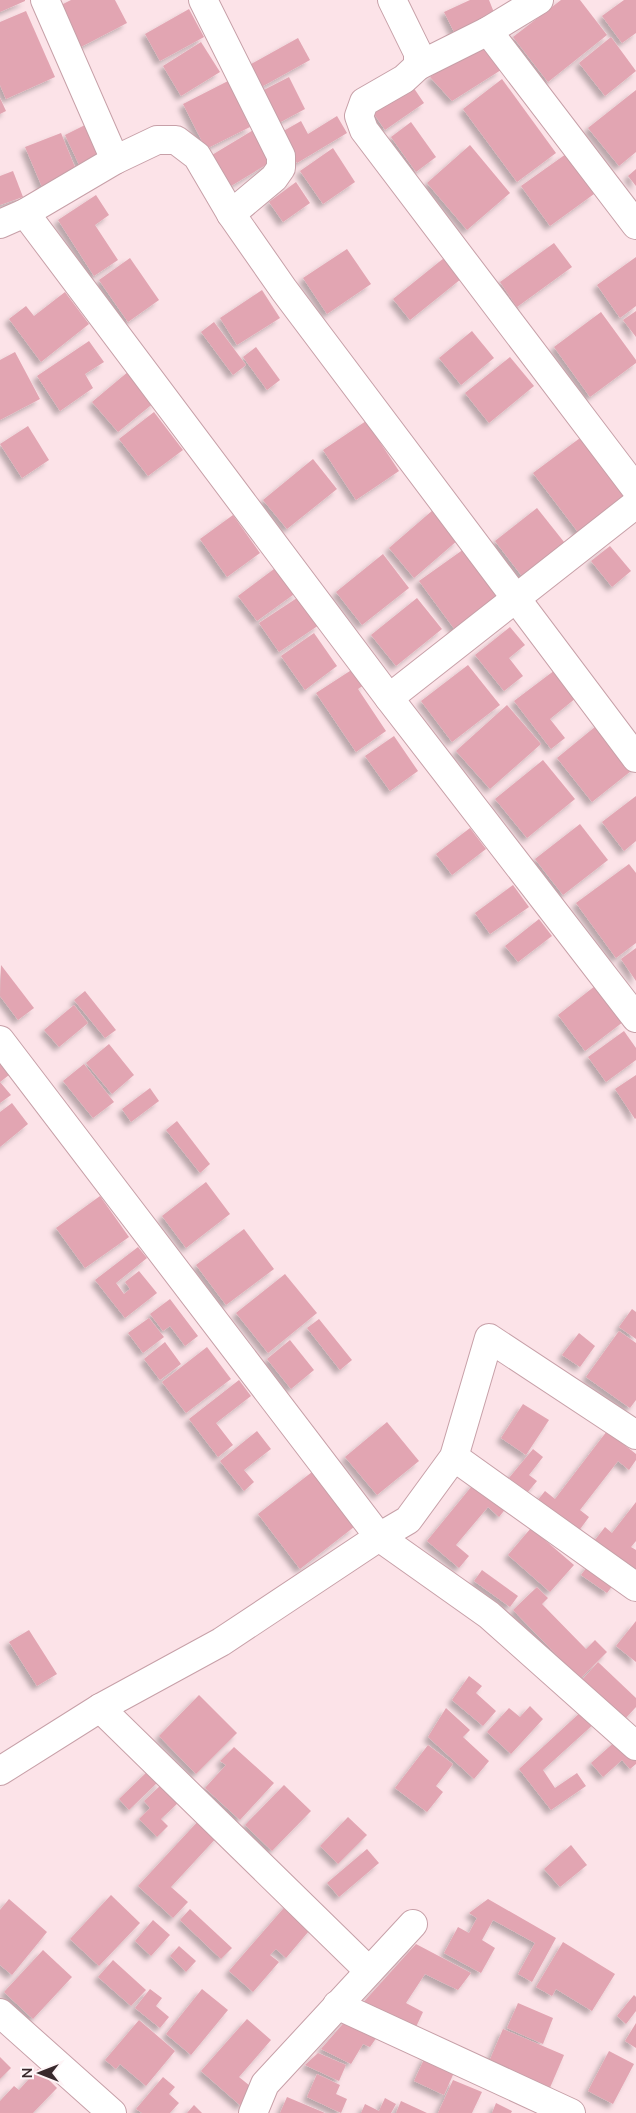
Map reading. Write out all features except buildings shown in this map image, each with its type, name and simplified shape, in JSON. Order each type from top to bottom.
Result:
[{"type":"street","points":[[45,0],[115,160]]},
{"type":"street","points":[[203,0],[280,156],[282,168],[274,178],[231,214]]},
{"type":"street","points":[[392,0],[418,53],[418,66]]},
{"type":"street","points":[[539,0],[488,30],[418,66],[404,80],[364,102],[359,116],[364,130],[636,489]]},
{"type":"street","points":[[488,30],[636,225]]},
{"type":"street","points":[[0,224],[25,213],[115,160],[157,140],[176,140],[197,156],[231,214],[284,290],[636,758]]},
{"type":"street","points":[[25,213],[389,698],[636,1018]]},
{"type":"street","points":[[389,698],[636,504]]},
{"type":"street","points":[[0,1040],[379,1537],[489,1615],[636,1746]]},
{"type":"street","points":[[0,1771],[100,1708],[221,1642],[379,1537],[408,1520],[454,1456],[489,1338],[636,1435]]},
{"type":"street","points":[[454,1456],[636,1587]]},
{"type":"street","points":[[100,1708],[369,1970]]},
{"type":"street","points":[[253,2113],[265,2084],[413,1924]]},
{"type":"street","points":[[337,2005],[571,2113]]},
{"type":"street","points":[[0,2013],[112,2113]]}]
